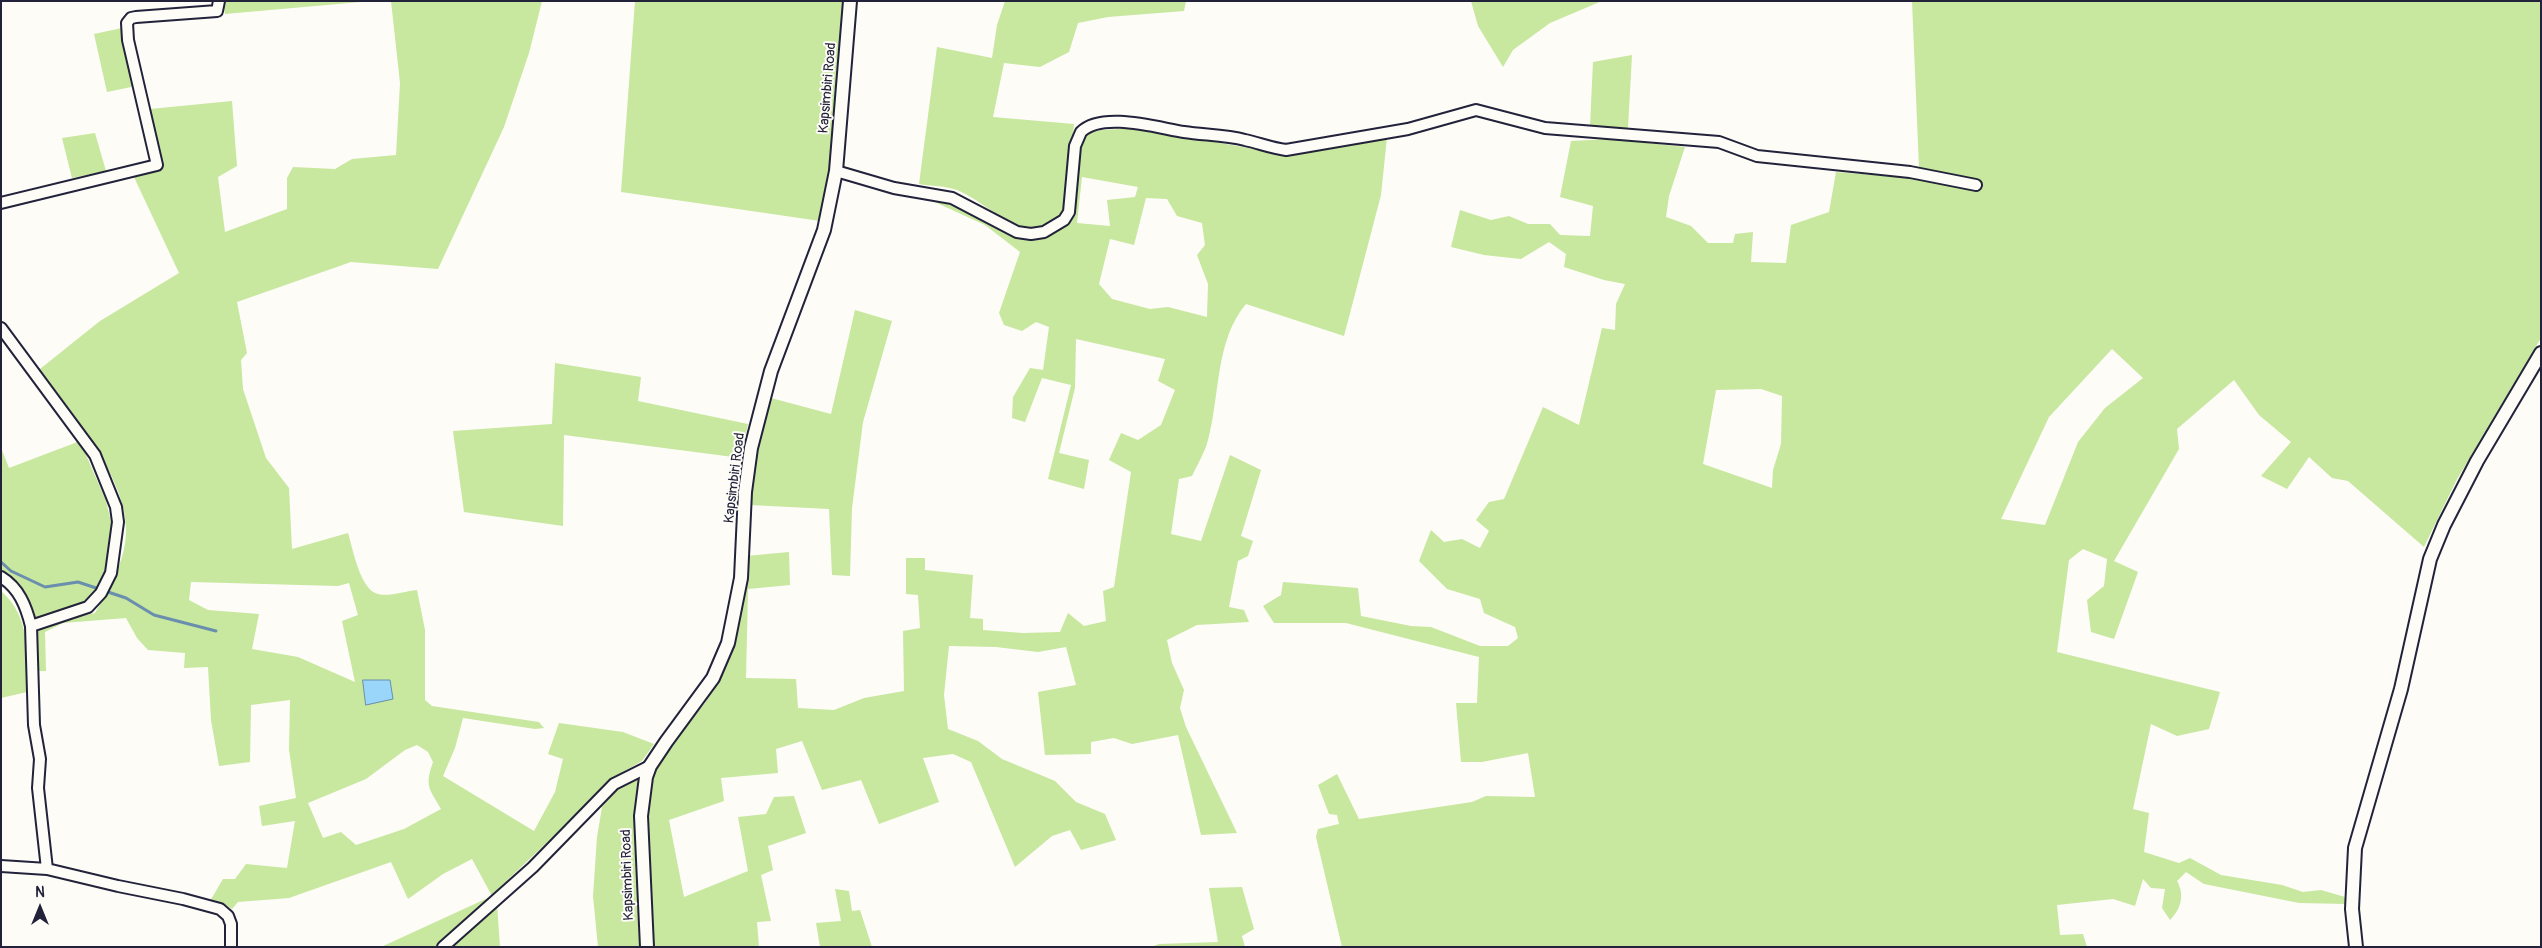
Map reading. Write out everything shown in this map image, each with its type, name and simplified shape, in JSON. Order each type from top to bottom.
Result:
[{"type":"street","points":[[1,203],[157,165],[128,40],[126,23],[131,18],[136,17],[217,11],[219,1]]},
{"type":"street","name":"Kapsimbiri Road","points":[[647,947],[641,816],[646,777],[650,766],[713,678],[728,643],[741,578],[745,492],[752,448],[771,372],[824,230],[836,171],[850,1]]},
{"type":"street","points":[[836,171],[894,188],[952,198],[1012,230],[1031,234],[1053,228],[1067,217],[1075,146],[1081,132],[1096,124],[1127,122],[1152,124],[1181,132],[1246,140],[1268,148],[1286,150],[1408,129],[1476,110],[1545,128],[1719,142],[1757,156],[1910,172],[1976,185]]},
{"type":"street","points":[[1,328],[95,455],[116,506],[118,522],[111,572],[101,593],[88,607],[31,626]]},
{"type":"street","points":[[2356,947],[2352,909],[2355,848],[2401,689],[2430,559],[2444,525],[2477,461],[2541,354]]},
{"type":"street","points":[[1,577],[19,594],[27,610],[31,626],[34,725],[40,759],[38,788],[47,870]]},
{"type":"street","points":[[443,947],[533,866],[614,784],[650,766]]},
{"type":"street","points":[[1,866],[47,870],[183,898],[220,909],[228,916],[232,924],[231,947]]},
{"type":"green space","points":[[223,1],[372,1],[225,14]]},
{"type":"green space","points":[[391,1],[542,1],[529,53],[504,127],[438,269],[351,262],[237,302],[247,353],[241,360],[243,389],[266,458],[289,488],[292,549],[348,533],[358,568],[366,585],[372,591],[387,595],[417,590],[425,630],[425,700],[432,706],[539,722],[544,728],[535,729],[463,718],[455,748],[443,776],[534,831],[555,792],[563,759],[548,754],[559,723],[623,732],[654,744],[642,761],[619,774],[492,895],[472,859],[443,874],[408,899],[391,862],[289,898],[238,902],[232,909],[223,903],[210,901],[223,879],[235,879],[246,864],[287,868],[295,821],[262,826],[259,806],[296,798],[289,750],[290,700],[251,705],[250,762],[219,766],[211,720],[208,667],[184,668],[185,653],[148,650],[137,638],[126,618],[63,623],[45,632],[46,671],[36,671],[35,631],[50,623],[95,613],[112,583],[121,561],[126,539],[123,508],[106,465],[94,444],[40,369],[100,321],[179,273],[133,175],[163,168],[150,109],[232,101],[237,166],[218,177],[225,232],[287,209],[287,178],[293,167],[335,169],[352,159],[396,155],[400,83]],"holes":[[[191,582],[338,586],[349,583],[358,615],[342,621],[355,682],[298,657],[252,649],[259,614],[208,610],[189,600]],[[417,745],[428,752],[433,762],[429,783],[431,792],[441,809],[404,829],[356,845],[341,832],[323,838],[308,803],[366,779],[405,750]]]},
{"type":"green space","points":[[635,1],[844,1],[830,171],[820,221],[621,192]]},
{"type":"green space","points":[[1005,1],[1186,1],[1184,11],[1108,17],[1078,23],[1069,52],[1040,67],[1004,63],[993,117],[1074,124],[1066,208],[1053,222],[1040,228],[1026,228],[1012,223],[957,190],[919,184],[937,47],[992,58],[997,25]]},
{"type":"green space","points":[[1471,1],[1602,1],[1550,23],[1513,50],[1503,67],[1478,26]]},
{"type":"green space","points":[[1912,1],[2541,1],[2541,338],[2456,481],[2424,547],[2348,481],[2332,478],[2309,457],[2287,489],[2261,476],[2291,442],[2259,415],[2234,380],[2177,429],[2179,449],[2114,561],[2138,572],[2114,639],[2091,632],[2087,600],[2104,586],[2107,559],[2083,549],[2069,560],[2057,652],[2220,692],[2209,729],[2177,736],[2151,724],[2133,809],[2149,813],[2144,852],[2179,863],[2190,858],[2221,875],[2282,885],[2303,892],[2321,890],[2345,897],[2346,904],[2299,903],[2204,884],[2186,872],[2177,881],[2181,891],[2181,902],[2170,920],[2162,908],[2165,889],[2151,888],[2143,879],[2135,906],[2113,899],[2057,905],[2060,935],[2083,934],[2087,947],[1342,947],[1316,837],[1318,829],[1339,824],[1337,815],[1329,814],[1318,785],[1337,774],[1359,819],[1472,802],[1486,796],[1535,797],[1528,753],[1482,762],[1461,762],[1456,703],[1477,703],[1479,657],[1346,623],[1274,623],[1263,606],[1281,595],[1283,582],[1358,588],[1361,616],[1411,626],[1431,627],[1480,646],[1508,646],[1518,638],[1515,627],[1484,613],[1480,599],[1447,589],[1419,561],[1431,530],[1444,542],[1462,539],[1480,548],[1489,531],[1476,520],[1489,502],[1504,499],[1543,407],[1579,425],[1602,328],[1615,330],[1616,304],[1625,284],[1604,280],[1564,267],[1566,254],[1549,242],[1521,259],[1484,255],[1451,247],[1460,210],[1491,220],[1509,216],[1528,224],[1550,224],[1560,235],[1590,236],[1593,206],[1560,197],[1571,141],[1610,139],[1685,147],[1669,196],[1666,217],[1691,226],[1708,243],[1733,243],[1735,234],[1753,232],[1751,262],[1786,263],[1791,225],[1829,212],[1836,172],[1924,179],[1979,190],[1980,180],[1919,168]],"holes":[[[2112,349],[2143,378],[2105,408],[2078,442],[2045,525],[2001,519],[2049,417]],[[1761,389],[1782,396],[1781,444],[1773,470],[1772,488],[1703,464],[1716,390]]]},
{"type":"green space","points":[[122,28],[136,86],[107,92],[94,34]]},
{"type":"green space","points":[[1632,55],[1628,128],[1590,126],[1593,62]]},
{"type":"green space","points":[[1142,129],[1282,154],[1387,137],[1381,195],[1344,336],[1246,304],[1236,318],[1224,351],[1212,423],[1205,449],[1192,476],[1179,479],[1171,534],[1201,541],[1230,455],[1261,470],[1241,536],[1253,541],[1248,556],[1238,561],[1229,607],[1244,610],[1249,622],[1197,625],[1167,640],[1172,663],[1184,690],[1180,708],[1186,727],[1237,833],[1201,835],[1178,735],[1132,744],[1114,738],[1091,742],[1091,754],[1045,755],[1038,692],[1076,685],[1066,647],[1038,652],[996,647],[949,646],[944,695],[948,729],[978,741],[1002,759],[1055,781],[1076,802],[1105,814],[1116,840],[1081,850],[1070,830],[1052,836],[1015,867],[971,762],[953,754],[923,758],[939,802],[879,824],[861,780],[822,790],[802,741],[776,749],[778,773],[721,778],[724,801],[669,820],[684,897],[748,871],[738,817],[766,814],[774,797],[794,796],[806,833],[768,846],[773,870],[761,875],[771,921],[757,922],[759,947],[652,947],[652,907],[648,886],[646,844],[651,779],[671,744],[705,703],[720,677],[746,556],[789,552],[790,585],[748,589],[746,678],[796,679],[798,708],[834,710],[864,698],[904,691],[903,631],[920,628],[918,595],[906,594],[906,558],[925,558],[925,570],[973,575],[970,618],[983,619],[983,630],[1023,633],[1060,632],[1068,613],[1084,626],[1106,621],[1103,591],[1114,587],[1131,472],[1109,460],[1121,433],[1138,440],[1161,425],[1175,390],[1158,381],[1165,359],[1076,339],[1075,388],[1059,453],[1089,460],[1084,489],[1048,479],[1071,385],[1042,378],[1025,422],[1012,418],[1013,397],[1030,368],[1043,370],[1049,327],[1036,322],[1022,331],[1004,325],[999,313],[1020,252],[985,225],[926,198],[943,200],[1031,239],[1051,235],[1066,226],[1073,215],[1078,153],[1082,139],[1091,131]],"holes":[[[1082,177],[1138,187],[1135,197],[1107,200],[1110,226],[1077,223]],[[1146,198],[1167,199],[1177,216],[1202,223],[1205,245],[1197,255],[1208,284],[1207,317],[1168,307],[1150,309],[1112,299],[1099,284],[1110,239],[1134,245]]]},
{"type":"green space","points":[[95,133],[106,171],[72,178],[62,138]]},
{"type":"green space","points":[[855,310],[892,321],[863,422],[852,508],[850,576],[832,575],[829,509],[750,505],[756,454],[771,398],[831,414]]},
{"type":"green space","points":[[555,363],[641,377],[638,401],[748,424],[741,458],[564,435],[563,526],[464,512],[453,431],[552,424]]},
{"type":"green space","points":[[80,441],[106,501],[112,526],[107,566],[100,584],[90,597],[74,608],[34,619],[23,592],[1,572],[1,448],[9,468]]},
{"type":"green space","points":[[1,591],[11,602],[23,625],[27,651],[27,692],[1,698]]},
{"type":"green space","points":[[639,778],[634,825],[640,947],[598,947],[593,896],[597,837],[602,807],[618,788]]},
{"type":"green space","points":[[1242,887],[1254,929],[1242,936],[1245,947],[1151,947],[1159,944],[1218,942],[1209,888]]},
{"type":"green space","points":[[835,889],[849,891],[852,911],[860,910],[872,947],[820,947],[816,923],[841,921]]},
{"type":"green space","points":[[489,897],[437,947],[381,947]]},
{"type":"green space","points":[[497,904],[500,947],[450,947]]},
{"type":"water","points":[[363,680],[390,680],[393,699],[366,705]]},
{"type":"waterway","points":[[1,562],[11,571],[45,587],[78,582],[126,598],[154,615],[216,631]]}]
